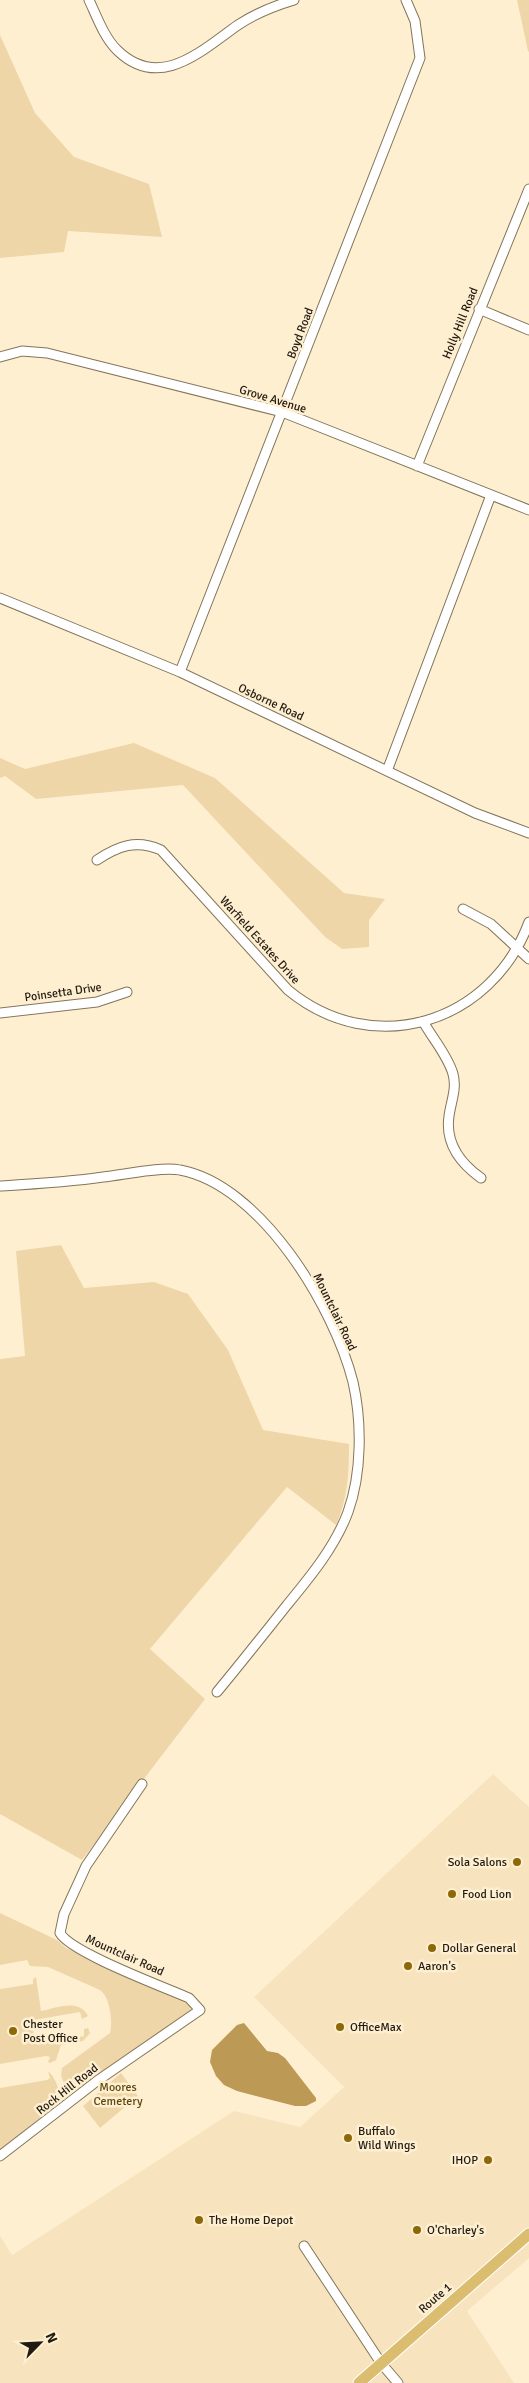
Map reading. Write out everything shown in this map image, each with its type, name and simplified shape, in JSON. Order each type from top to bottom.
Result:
[{"type":"main road","name":"Route 1","points":[[359,2383],[529,2234]]},
{"type":"street","points":[[89,0],[108,38],[117,50],[139,64],[163,68],[188,60],[254,15],[294,0]]},
{"type":"street","name":"Boyd Road","points":[[180,672],[420,58],[415,21],[406,0]]},
{"type":"street","name":"Holly Hill Road","points":[[417,466],[529,189]]},
{"type":"street","points":[[479,309],[529,330]]},
{"type":"street","name":"Grove Avenue","points":[[0,357],[22,351],[47,353],[282,412],[529,510]]},
{"type":"street","points":[[387,771],[491,495]]},
{"type":"street","name":"Osborne Road","points":[[0,598],[180,672],[475,813],[529,833]]},
{"type":"street","name":"Warfield Estates Drive","points":[[97,860],[121,846],[139,844],[160,850],[288,990],[306,1005],[320,1013],[363,1025],[385,1027],[424,1023],[466,1002],[486,985],[518,948],[529,922]]},
{"type":"street","points":[[463,909],[491,924],[529,960]]},
{"type":"street","name":"Poinsetta Drive","points":[[0,1013],[98,1002],[128,992]]},
{"type":"street","points":[[424,1023],[449,1063],[453,1074],[454,1094],[448,1126],[452,1145],[467,1168],[481,1178]]},
{"type":"street","name":"Mountclair Road","points":[[0,1186],[178,1169],[207,1177],[238,1198],[275,1234],[293,1257],[332,1327],[352,1382],[357,1407],[356,1478],[348,1511],[337,1537],[311,1576],[218,1692]]},
{"type":"street","name":"Mountclair Road","points":[[142,1784],[86,1866],[64,1914],[60,1933],[65,1940],[83,1951],[189,1998],[200,2010]]},
{"type":"street","name":"Rock Hill Road","points":[[0,2156],[112,2070],[200,2010]]},
{"type":"street","points":[[304,2246],[381,2363],[398,2383]]},
{"type":"shaded area","points":[[493,1774],[529,1807],[529,2258],[467,2311],[514,2383],[0,2383],[0,2236],[12,2255],[234,2111],[300,2127],[344,2087],[254,1997]]},
{"type":"shaded area","points":[[244,2023],[267,2051],[278,2053],[285,2058],[316,2098],[316,2101],[306,2106],[295,2106],[237,2091],[224,2085],[216,2076],[210,2062],[212,2050],[237,2025]]},
{"type":"green space","points":[[517,0],[529,0],[529,52],[528,51]]},
{"type":"green space","points":[[0,35],[35,113],[74,157],[149,184],[162,237],[68,231],[64,252],[0,258]]},
{"type":"green space","points":[[134,743],[215,778],[344,893],[385,899],[369,920],[369,947],[342,949],[325,937],[183,785],[36,799],[5,776],[0,778],[0,758],[25,769]]},
{"type":"green space","points":[[61,1245],[84,1288],[154,1282],[188,1294],[228,1350],[263,1430],[349,1444],[347,1485],[336,1525],[287,1487],[150,1649],[205,1699],[82,1860],[0,1814],[0,1359],[25,1356],[16,1251]]},
{"type":"green space","points":[[0,1913],[57,1940],[66,1948],[185,1999],[190,2003],[191,2012],[78,2092],[68,2093],[61,2076],[62,2068],[110,2033],[111,2016],[106,1998],[100,1990],[48,1967],[30,1966],[27,1960],[0,1965]]},
{"type":"green space","points":[[36,1977],[41,2011],[73,2006],[84,2010],[88,2016],[82,2019],[80,2012],[34,2020],[32,2028],[37,2045],[84,2036],[84,2029],[88,2028],[90,2033],[83,2041],[61,2045],[56,2060],[50,2063],[48,2062],[50,2057],[46,2056],[0,2064],[0,1989],[33,1984],[33,1979]]},
{"type":"green space","points":[[48,2071],[57,2085],[59,2102],[0,2151],[0,2088],[47,2080],[50,2078]]},
{"type":"green space","name":"Moores Cemetery","points":[[121,2073],[138,2096],[100,2128],[83,2106]]},
{"type":"place","name":"Sola Salons","points":[[517,1862]]},
{"type":"place","name":"Food Lion","points":[[452,1894]]},
{"type":"place","name":"Dollar General","points":[[432,1948]]},
{"type":"place","name":"Aaron's","points":[[408,1966]]},
{"type":"place","name":"OfficeMax","points":[[340,2027]]},
{"type":"place","name":"Chester Post Office","points":[[13,2031]]},
{"type":"place","name":"Buffalo Wild Wings","points":[[348,2138]]},
{"type":"place","name":"IHOP","points":[[488,2160]]},
{"type":"place","name":"The Home Depot","points":[[199,2220]]},
{"type":"place","name":"O'Charley's","points":[[417,2230]]}]
